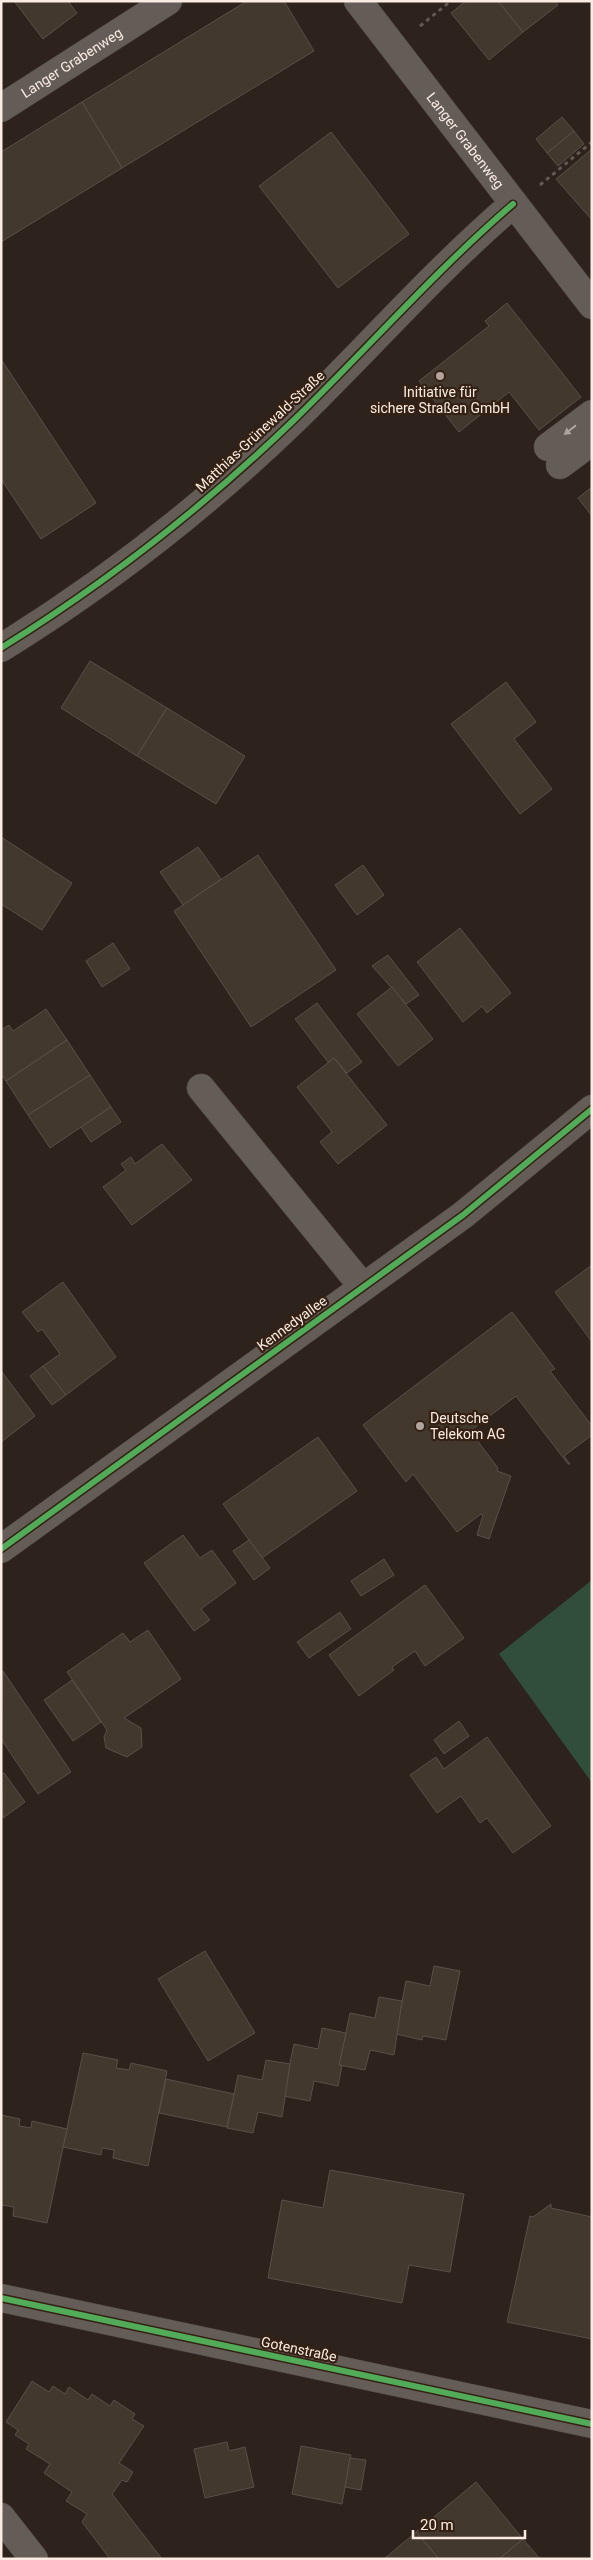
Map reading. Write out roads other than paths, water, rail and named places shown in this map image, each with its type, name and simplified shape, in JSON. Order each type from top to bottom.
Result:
[{"type":"street","name":"Langer Grabenweg","points":[[1,108],[168,1]]},
{"type":"street","name":"Langer Grabenweg","points":[[358,1],[592,305]]},
{"type":"street","name":"Matthias-Grünewald-Straße","points":[[1,648],[64,609],[184,518],[294,420],[466,244],[513,204]]},
{"type":"street","points":[[592,414],[554,456],[592,441]]},
{"type":"street","points":[[201,1088],[362,1287]]},
{"type":"street","name":"Kennedyallee","points":[[1,1549],[463,1216],[592,1109]]},
{"type":"street","name":"Gotenstraße","points":[[1,2298],[592,2424]]},
{"type":"street","points":[[1,2517],[34,2559]]},
{"type":"place","name":"Initiative für sichere Straßen GmbH","points":[[440,376]]},
{"type":"place","name":"Deutsche Telekom AG","points":[[420,1426]]}]
